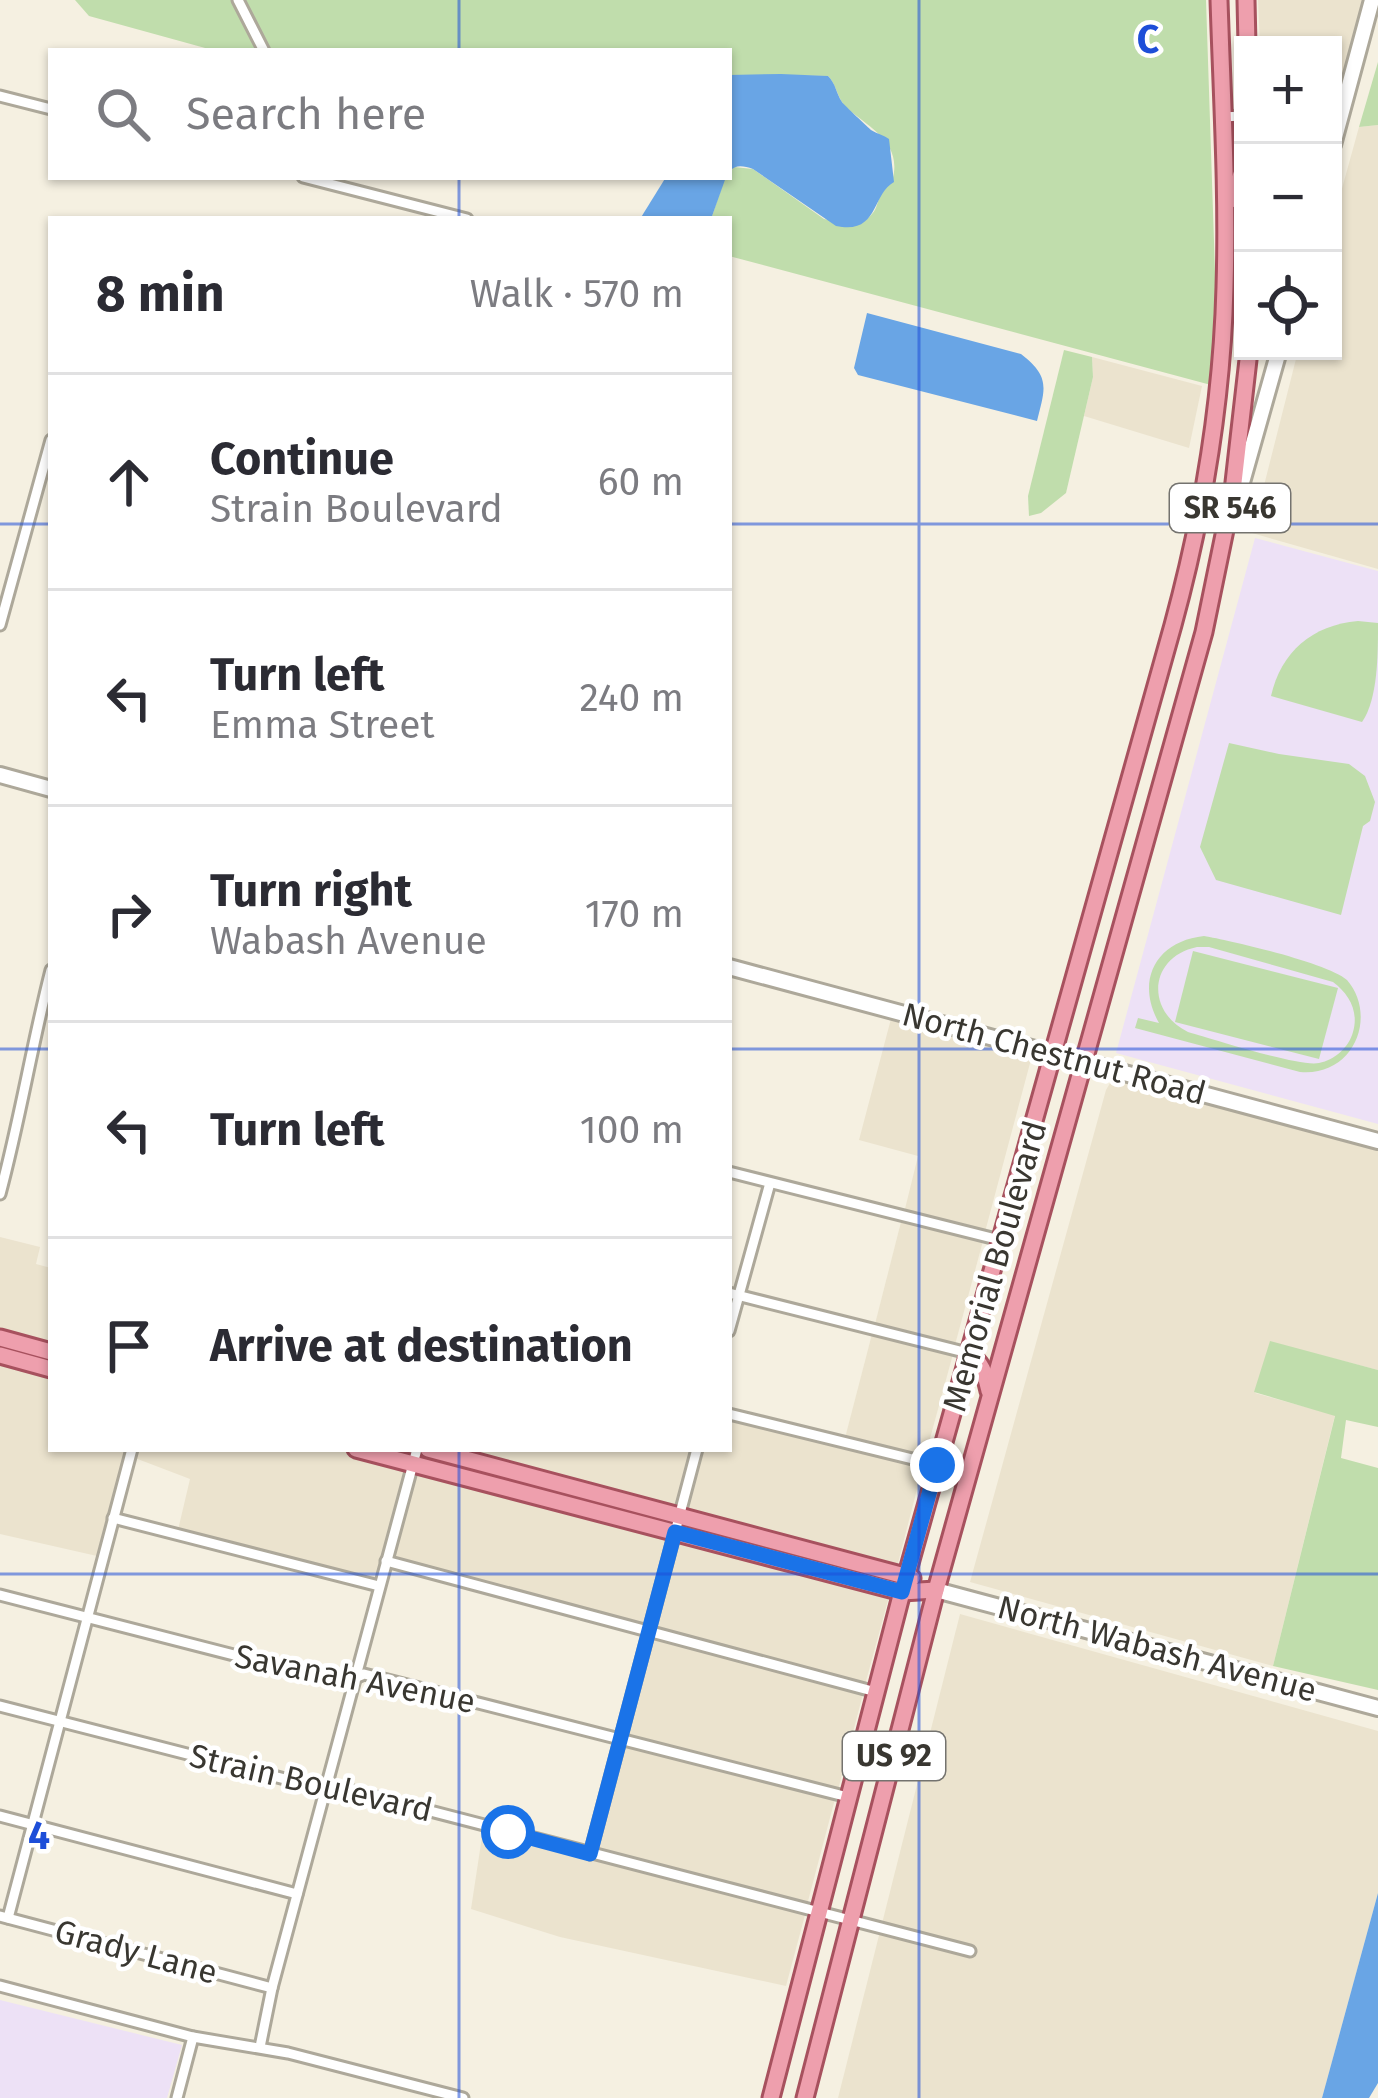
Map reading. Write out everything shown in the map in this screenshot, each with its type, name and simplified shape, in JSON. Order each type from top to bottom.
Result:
[{"type":"main road","name":"SR 546","points":[[1219,0],[1226,218]]},
{"type":"main road","points":[[1246,0],[1247,36]]},
{"type":"main road","points":[[1226,218],[1234,188]]},
{"type":"main road","name":"Memorial Boulevard","points":[[876,1692],[1164,658],[1196,528],[1217,401],[1226,218]]},
{"type":"main road","name":"SR 546","points":[[1220,563],[1248,360]]},
{"type":"main road","name":"Memorial Boulevard","points":[[805,2098],[936,1590],[1220,563]]},
{"type":"main road","points":[[0,1338],[48,1351]]},
{"type":"main road","points":[[968,1353],[984,1369],[989,1394]]},
{"type":"main road","points":[[0,1355],[48,1368]]},
{"type":"main road","points":[[381,1452],[415,1456],[936,1590]]},
{"type":"main road","points":[[438,1452],[678,1524]]},
{"type":"main road","name":"US 92","points":[[771,2098],[876,1692]]},
{"type":"street","points":[[238,0],[263,48]]},
{"type":"street","points":[[1342,106],[1372,0]]},
{"type":"street","points":[[0,96],[48,108]]},
{"type":"street","points":[[1222,117],[1234,116]]},
{"type":"street","points":[[315,180],[455,216]]},
{"type":"street","points":[[1220,563],[1276,360]]},
{"type":"street","points":[[0,625],[48,451]]},
{"type":"street","points":[[0,776],[48,788]]},
{"type":"street","name":"North Chestnut Road","points":[[732,969],[1378,1141]]},
{"type":"street","points":[[0,1194],[48,982]]},
{"type":"street","points":[[732,1173],[1000,1240]]},
{"type":"street","points":[[770,1183],[734,1294],[968,1353]]},
{"type":"street","points":[[732,1415],[937,1465]]},
{"type":"street","points":[[4,1917],[131,1452]]},
{"type":"street","points":[[590,1854],[697,1452]]},
{"type":"street","points":[[260,2047],[415,1456]]},
{"type":"street","points":[[113,1517],[379,1586]]},
{"type":"street","points":[[386,1561],[876,1692]]},
{"type":"street","name":"North Wabash Avenue","points":[[936,1590],[1378,1708]]},
{"type":"street","name":"Savanah Avenue","points":[[0,1595],[341,1682],[364,1674],[849,1798]]},
{"type":"street","name":"Strain Boulevard","points":[[0,1706],[316,1787],[326,1784],[970,1951]]},
{"type":"street","points":[[0,1816],[297,1894]]},
{"type":"street","name":"Grady Lane","points":[[4,1917],[272,1988]]},
{"type":"street","points":[[0,1986],[193,2037],[260,2047],[463,2098]]},
{"type":"street","points":[[177,2098],[193,2037]]},
{"type":"shaded area","points":[[1258,0],[1366,0],[1342,89],[1342,36],[1260,36]]},
{"type":"shaded area","points":[[1378,125],[1378,569],[1252,533],[1296,360],[1342,360],[1342,188],[1359,127]]},
{"type":"shaded area","points":[[1092,357],[1202,386],[1189,448],[1084,416],[1093,377]]},
{"type":"shaded area","points":[[1255,538],[1378,571],[1378,1124],[1116,1053]]},
{"type":"shaded area","points":[[892,1015],[1033,1052],[985,1232],[904,1213],[918,1156],[859,1140]]},
{"type":"shaded area","points":[[1113,1078],[1378,1151],[1378,1370],[1270,1342],[1255,1393],[1335,1415],[1273,1666],[970,1582]]},
{"type":"shaded area","points":[[901,1222],[983,1241],[955,1345],[875,1324]]},
{"type":"shaded area","points":[[0,1237],[40,1247],[36,1264],[48,1267],[48,1345],[0,1333]]},
{"type":"shaded area","points":[[872,1334],[953,1354],[925,1457],[845,1438]]},
{"type":"shaded area","points":[[0,1360],[48,1373],[48,1452],[125,1452],[97,1556],[0,1534]]},
{"type":"shaded area","points":[[732,1420],[923,1466],[897,1567],[686,1512],[702,1452],[732,1452]]},
{"type":"shaded area","points":[[136,1452],[349,1452],[407,1467],[373,1579],[178,1530],[190,1479],[135,1458]]},
{"type":"shaded area","points":[[422,1452],[673,1519],[671,1527],[420,1461]]},
{"type":"shaded area","points":[[458,1452],[691,1452],[676,1509]]},
{"type":"shaded area","points":[[417,1470],[669,1536],[644,1626],[393,1558]]},
{"type":"shaded area","points":[[679,1538],[890,1593],[865,1685],[654,1629]]},
{"type":"shaded area","points":[[960,1614],[1378,1731],[1378,1893],[1322,2098],[838,2098]]},
{"type":"shaded area","points":[[652,1638],[863,1694],[838,1790],[626,1736]]},
{"type":"shaded area","points":[[624,1745],[835,1799],[807,1905],[596,1850]]},
{"type":"shaded area","points":[[483,1830],[805,1915],[786,1986],[560,1937],[471,1909]]},
{"type":"shaded area","points":[[0,2000],[182,2045],[167,2098],[0,2098]]},
{"type":"green space","points":[[75,0],[1206,0],[1216,302],[1211,385],[732,257],[732,216],[712,216],[724,180],[732,180],[734,167],[753,169],[824,219],[858,225],[874,212],[893,178],[894,161],[886,142],[844,104],[828,76],[732,75],[732,48],[205,48],[89,16]]},
{"type":"green space","points":[[1378,62],[1378,125],[1359,127]]},
{"type":"green space","points":[[1064,350],[1092,357],[1093,377],[1066,493],[1041,513],[1029,516],[1028,496]]},
{"type":"green space","points":[[1358,621],[1378,623],[1374,689],[1362,722],[1271,696],[1282,666],[1301,644],[1326,628]]},
{"type":"green space","points":[[1229,743],[1349,764],[1365,776],[1375,802],[1370,821],[1363,826],[1341,915],[1216,880],[1200,847]]},
{"type":"green space","points":[[1204,936],[1257,948],[1347,980],[1356,994],[1360,1026],[1347,1055],[1319,1071],[1300,1072],[1135,1028],[1138,1018],[1159,1023],[1149,992],[1154,966],[1187,939]],"holes":[[[1209,947],[1333,982],[1354,1010],[1348,1043],[1330,1059],[1308,1063],[1188,1032],[1174,1023],[1159,999],[1162,973],[1181,953]]]},
{"type":"green space","points":[[1193,951],[1338,988],[1319,1059],[1175,1022]]},
{"type":"green space","points":[[1270,1341],[1378,1370],[1378,1427],[1346,1420],[1341,1458],[1378,1468],[1378,1690],[1273,1666],[1335,1416],[1254,1392]]},
{"type":"water","points":[[732,75],[828,76],[843,104],[871,130],[889,139],[894,182],[867,219],[860,225],[836,226],[753,169],[732,170]]},
{"type":"water","points":[[664,180],[725,180],[712,216],[642,216]]},
{"type":"water","points":[[867,313],[1021,354],[1043,384],[1037,421],[858,375],[854,368]]},
{"type":"water","points":[[1378,1893],[1378,2083],[1369,2098],[1322,2098]]},
{"type":"route","points":[[508,1832],[590,1854],[675,1532],[902,1592],[937,1465]]}]
